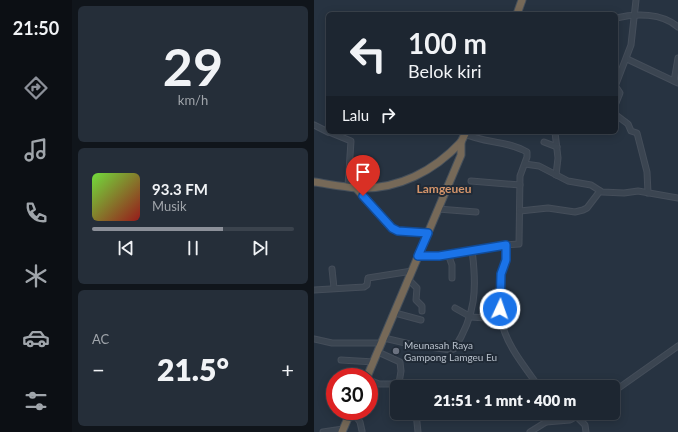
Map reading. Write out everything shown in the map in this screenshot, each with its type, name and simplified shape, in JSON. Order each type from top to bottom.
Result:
[{"type":"highway","points":[[518,12],[522,0]]},
{"type":"highway","points":[[314,182],[356,188],[383,186],[406,181],[421,174],[444,158],[461,142],[465,134]]},
{"type":"highway","points":[[371,368],[461,155],[461,142]]},
{"type":"highway","points":[[356,188],[392,228],[398,231],[428,233]]},
{"type":"highway","points":[[342,430],[347,420]]},
{"type":"street","points":[[618,81],[627,59],[636,15],[636,0]]},
{"type":"street","points":[[618,18],[636,15],[664,19],[678,27]]},
{"type":"street","points":[[627,59],[676,82],[678,58]]},
{"type":"street","points":[[618,116],[628,124],[631,131],[637,133],[647,172],[648,194]]},
{"type":"street","points":[[314,125],[326,131]]},
{"type":"street","points":[[333,134],[350,141],[348,186]]},
{"type":"street","points":[[418,256],[448,254],[519,244],[521,173],[527,154],[525,151],[501,144],[481,141],[468,134]]},
{"type":"street","points":[[555,134],[557,147],[556,175]]},
{"type":"street","points":[[544,142],[557,147]]},
{"type":"street","points":[[525,164],[539,166],[570,182],[591,185],[600,191],[624,193],[638,191],[648,194],[678,198]]},
{"type":"street","points":[[471,181],[520,185]]},
{"type":"street","points":[[520,211],[548,208],[570,211],[583,210],[588,208],[600,191]]},
{"type":"street","points":[[438,209],[476,212]]},
{"type":"street","points":[[506,245],[506,260],[501,274],[500,319],[506,338],[514,353],[534,380]]},
{"type":"street","points":[[314,339],[332,343],[383,341],[453,350],[463,336],[471,317],[476,276],[472,250]]},
{"type":"street","points":[[448,254],[452,269],[452,278]]},
{"type":"street","points":[[332,269],[334,288]]},
{"type":"street","points":[[314,290],[364,287],[367,285],[368,278],[412,271]]},
{"type":"street","points":[[409,280],[417,288],[416,300],[422,306],[422,311]]},
{"type":"street","points":[[455,308],[471,317],[500,319]]},
{"type":"street","points":[[394,314],[421,320]]},
{"type":"street","points":[[620,387],[678,346]]},
{"type":"street","points":[[378,352],[400,362],[401,367],[399,380]]},
{"type":"street","points":[[341,360],[374,362]]},
{"type":"street","points":[[378,384],[390,384]]},
{"type":"street","points":[[358,420],[362,431]]},
{"type":"street","points":[[416,420],[417,432]]},
{"type":"street","points":[[530,432],[546,422],[570,420]]},
{"type":"street","points":[[580,420],[585,425],[586,432]]},
{"type":"street","points":[[323,432],[342,430]]},
{"type":"place","name":"Meunasah Raya Gampong Lamgeu Eu","points":[[396,351]]},
{"type":"district","name":"Lamgeueu","points":[[444,189]]},
{"type":"route","points":[[363,196],[392,228],[398,231],[428,233],[418,256],[439,256],[496,245],[506,245],[506,260],[501,274],[500,309]]}]
